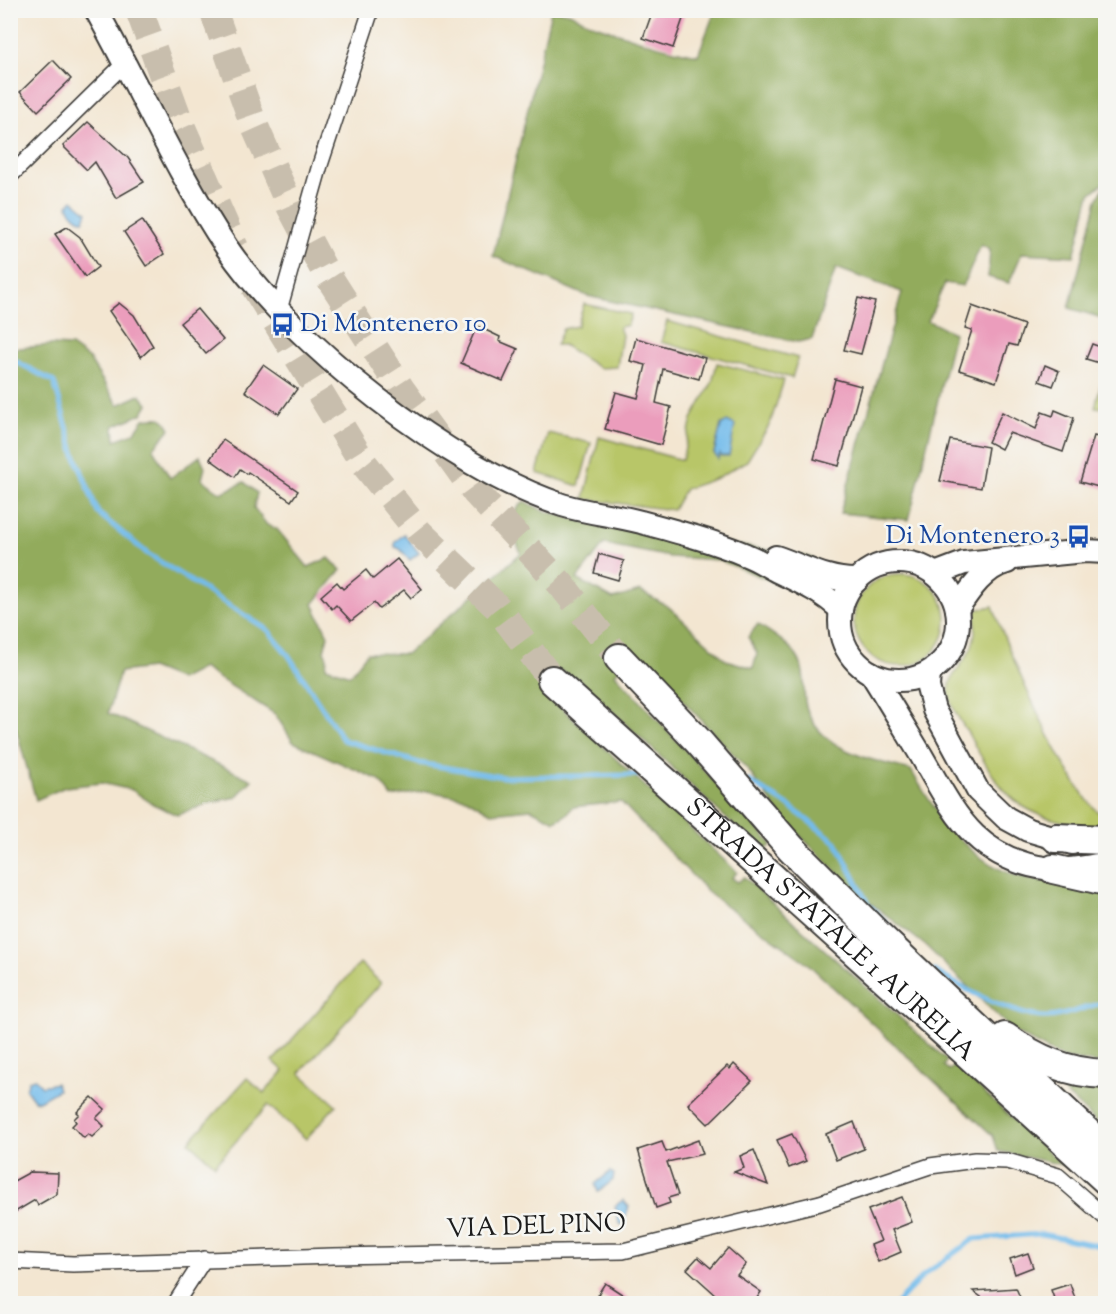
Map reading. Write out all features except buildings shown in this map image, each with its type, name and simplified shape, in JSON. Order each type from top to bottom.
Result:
[{"type":"highway","name":"STRADA STATALE 1 AURELIA","points":[[619,658],[698,741],[774,831],[936,990],[1106,1150]]},
{"type":"highway","name":"STRADA STATALE 1 AURELIA","points":[[552,680],[956,1042],[1106,1180]]},
{"type":"highway","points":[[1056,838],[1106,840]]},
{"type":"highway","points":[[1053,869],[1106,881]]},
{"type":"highway","points":[[936,990],[1035,1057],[1071,1070],[1106,1074]]},
{"type":"street","points":[[96,10],[215,228],[249,276],[314,345],[397,413],[457,453],[511,484],[562,505],[638,521],[747,555],[828,597],[841,610]]},
{"type":"street","points":[[279,310],[320,165],[371,10]]},
{"type":"street","points":[[10,176],[125,63]]},
{"type":"street","points":[[935,574],[964,563],[1017,560],[1085,551],[1106,552]]},
{"type":"street","points":[[747,555],[773,556],[827,577],[857,580]]},
{"type":"street","points":[[957,609],[977,581],[1001,564],[1017,560]]},
{"type":"street","points":[[871,673],[900,681],[929,673],[941,664],[956,639],[957,609],[945,584],[935,574],[913,564],[895,563],[877,567],[857,580],[841,610],[843,639],[854,659],[871,673],[891,703],[944,798],[969,831],[990,848],[1027,864],[1053,869],[1106,864]]},
{"type":"street","points":[[929,673],[928,687],[934,710],[978,791],[1006,818],[1028,830],[1106,853]]},
{"type":"street","name":"VIA DEL PINO","points":[[10,1261],[73,1264],[204,1259],[623,1251],[820,1203],[930,1166],[975,1160],[1007,1161],[1058,1176],[1106,1218]]},
{"type":"street","points":[[175,1304],[204,1259]]},
{"type":"green space","points":[[551,11],[570,13],[589,23],[633,38],[698,55],[715,11],[1105,11],[1105,182],[1090,194],[1074,256],[1022,253],[1009,283],[988,277],[990,250],[981,245],[963,286],[945,283],[928,321],[954,333],[909,520],[840,513],[902,292],[836,268],[812,339],[798,342],[587,296],[493,256]]},
{"type":"green space","points":[[1105,185],[1105,319],[1069,308],[1097,200]]},
{"type":"green space","points":[[584,304],[631,314],[628,325],[619,327],[622,335],[617,367],[599,368],[563,345],[556,345],[563,329],[577,326]]},
{"type":"green space","points":[[667,321],[798,358],[792,378],[661,342]]},
{"type":"green space","points":[[51,345],[71,346],[89,359],[118,405],[140,395],[148,404],[142,414],[114,426],[115,440],[134,433],[144,419],[163,419],[170,429],[153,449],[170,478],[200,456],[205,467],[202,479],[221,493],[244,482],[257,493],[254,508],[267,525],[277,529],[308,567],[329,558],[341,570],[313,604],[328,635],[324,651],[327,657],[326,667],[350,675],[367,653],[406,654],[521,553],[507,521],[524,501],[542,510],[602,527],[652,531],[810,557],[823,565],[811,587],[774,582],[719,560],[670,557],[604,544],[577,579],[613,599],[640,591],[669,607],[726,660],[753,668],[757,653],[748,637],[758,624],[786,644],[797,657],[803,673],[806,706],[812,721],[822,734],[849,751],[911,770],[929,800],[950,828],[961,841],[988,863],[1014,875],[1027,878],[1105,887],[1105,1064],[1063,1058],[1014,1032],[926,946],[858,893],[785,821],[748,770],[646,661],[632,654],[615,674],[772,844],[763,853],[578,679],[561,671],[551,698],[737,872],[732,878],[738,882],[744,877],[947,1060],[944,1066],[949,1070],[955,1066],[1063,1165],[998,1151],[993,1136],[807,963],[711,895],[621,802],[573,807],[566,815],[555,821],[531,809],[491,813],[466,798],[427,791],[392,797],[379,780],[293,742],[275,714],[203,668],[180,680],[151,668],[120,672],[108,713],[252,780],[236,797],[213,802],[177,815],[153,804],[132,790],[101,783],[65,787],[36,800],[11,711],[10,349]]},
{"type":"green space","points":[[717,363],[784,380],[770,424],[747,461],[717,478],[685,489],[673,510],[584,499],[599,437],[682,460],[692,419],[712,383]],"holes":[[[721,425],[729,455],[714,453]]]},
{"type":"green space","points":[[1101,384],[1105,384],[1105,408],[1095,407]]},
{"type":"green space","points":[[548,433],[591,443],[579,486],[537,473]]},
{"type":"green space","points":[[900,574],[918,578],[932,588],[942,602],[946,620],[942,638],[932,652],[918,662],[900,666],[882,662],[868,652],[858,638],[854,620],[858,602],[868,588],[882,578]]},
{"type":"green space","points":[[993,606],[1011,654],[1041,720],[1075,782],[1091,804],[1105,817],[1105,830],[1056,820],[1022,806],[997,781],[954,709],[949,691],[950,685],[972,646],[975,610]]},
{"type":"green space","points":[[360,963],[381,983],[300,1073],[336,1105],[306,1139],[268,1105],[215,1165],[189,1142],[247,1078],[264,1093],[284,1071],[273,1061]]},
{"type":"green space","points":[[1070,1082],[1105,1083],[1105,1130],[1063,1091],[1064,1085]]},
{"type":"water","points":[[73,200],[87,212],[84,220],[70,210],[68,205]]},
{"type":"water","points":[[727,421],[735,425],[729,456],[720,454],[718,459],[714,453],[721,425]]},
{"type":"water","points":[[404,534],[419,553],[410,560],[395,547],[395,542]]},
{"type":"water","points":[[34,1078],[42,1086],[56,1083],[58,1090],[39,1101],[34,1100],[26,1089],[29,1080]]},
{"type":"water","points":[[610,1172],[614,1174],[613,1180],[598,1192],[595,1184]]},
{"type":"water","points":[[623,1200],[629,1207],[622,1225],[619,1223],[615,1206]]},
{"type":"waterway","points":[[10,358],[54,382],[74,452],[98,513],[148,554],[268,630],[289,656],[343,740],[419,763],[503,777],[638,775]]},
{"type":"waterway","points":[[749,781],[789,806],[836,842],[868,904],[889,926]]},
{"type":"waterway","points":[[935,971],[989,1000],[1035,1016],[1060,1015],[1102,1003],[1106,999]]},
{"type":"waterway","points":[[896,1304],[925,1274],[974,1239],[1041,1234],[1106,1247]]},
{"type":"tunnel","points":[[139,10],[180,123],[235,248]]},
{"type":"tunnel","points":[[213,10],[252,120],[291,208],[323,268],[401,389],[476,493],[560,583],[619,658]]},
{"type":"tunnel","points":[[254,286],[362,461],[419,532],[497,607],[552,680]]},
{"type":"place","name":"Di Montenero 10","points":[[282,324]]},
{"type":"place","name":"Di Montenero 3","points":[[1078,536]]}]
